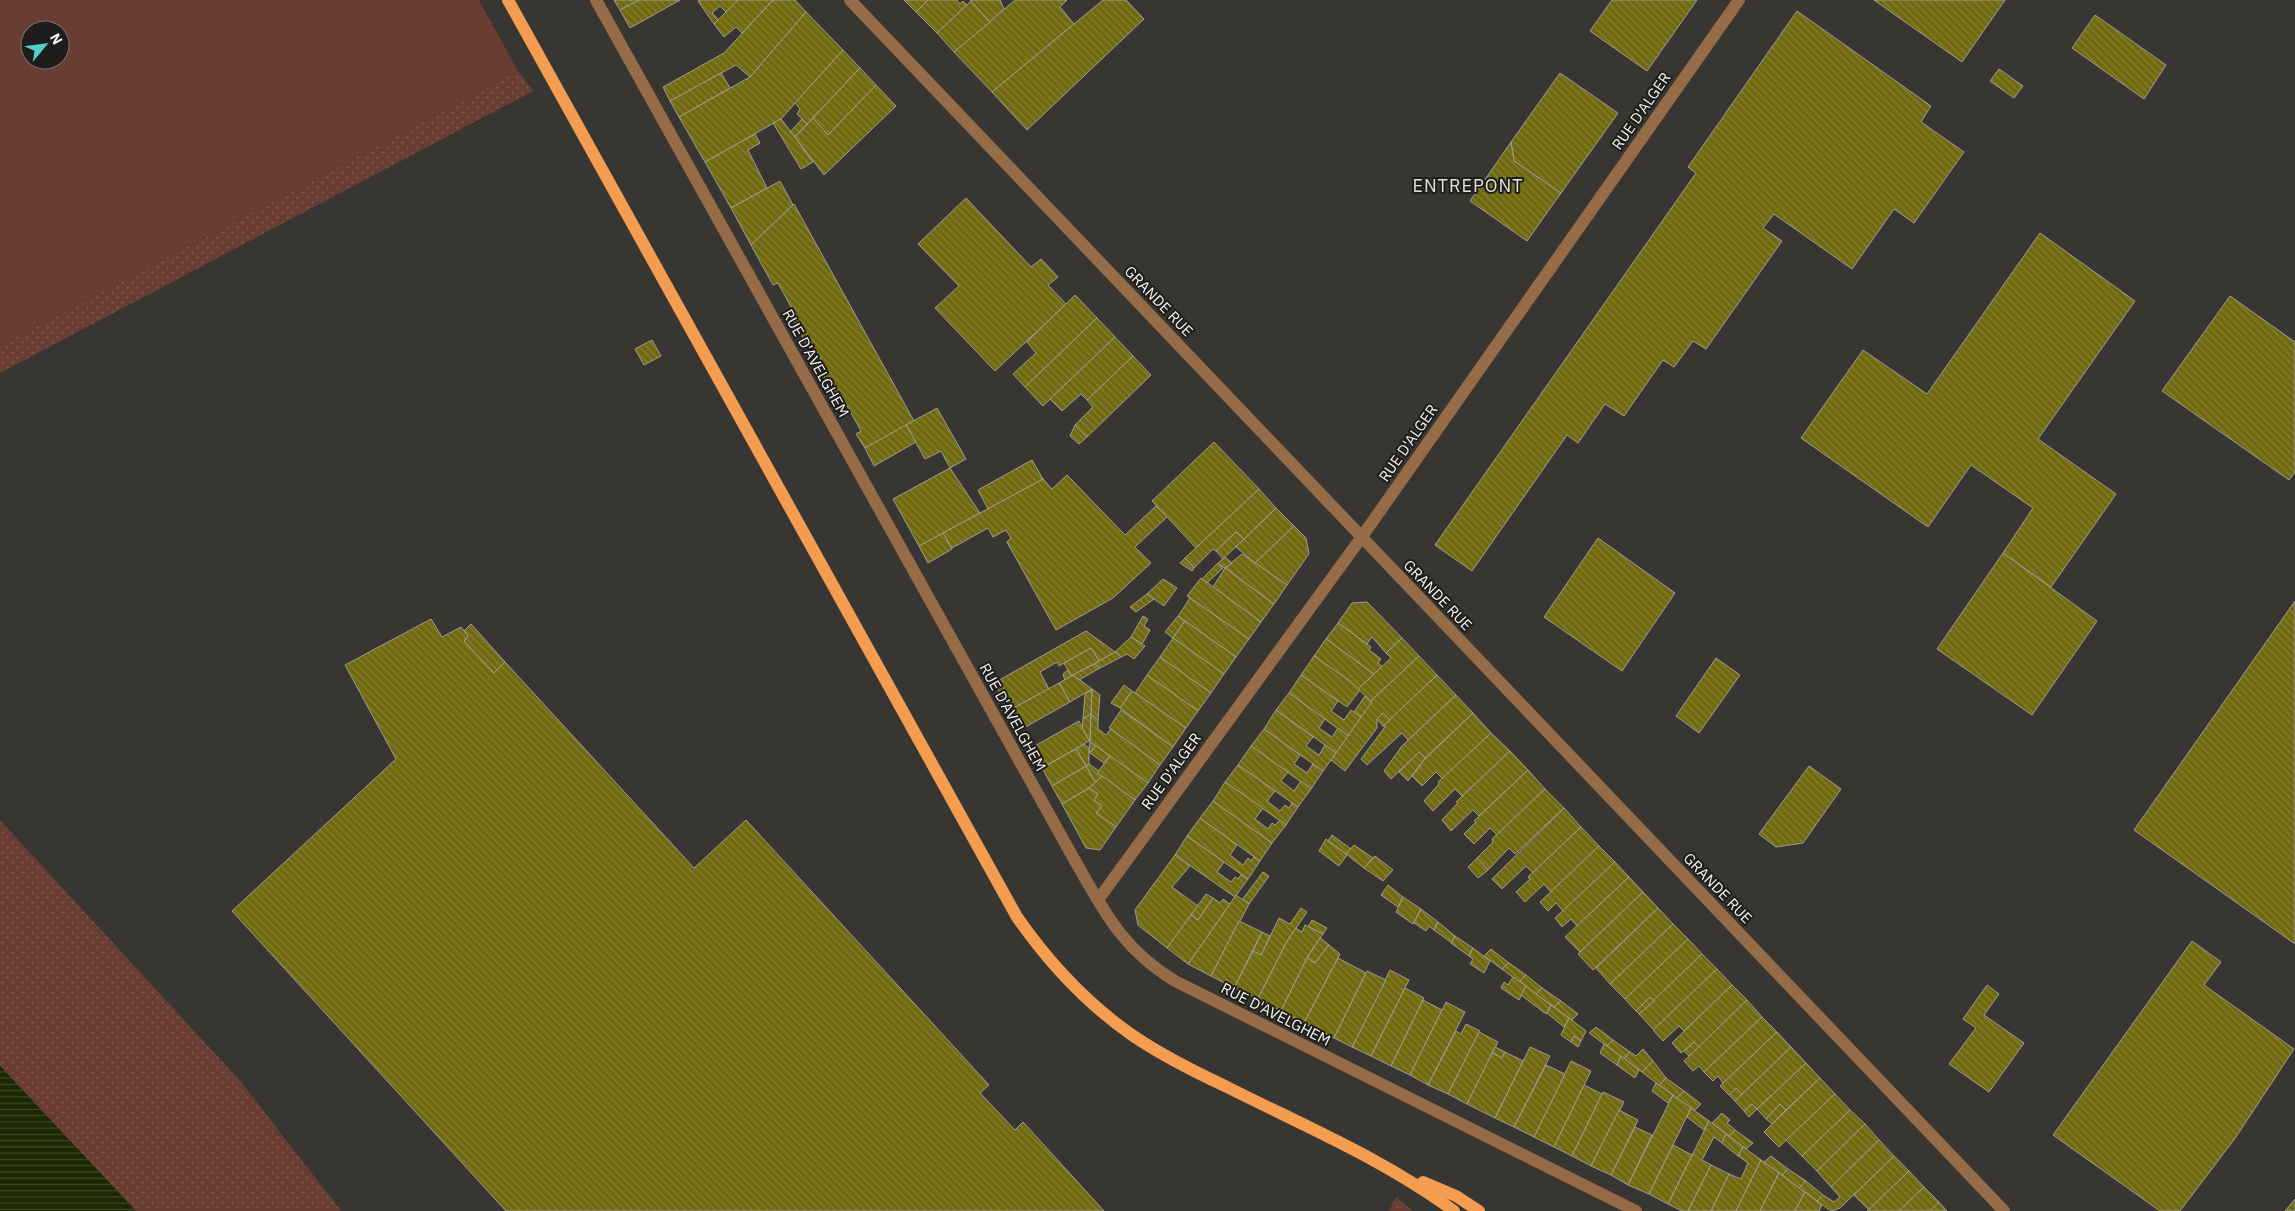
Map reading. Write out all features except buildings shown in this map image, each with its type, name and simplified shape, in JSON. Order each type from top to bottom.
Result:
[{"type":"main road","points":[[508,0],[1012,908],[1034,941],[1072,985],[1132,1035],[1194,1071],[1372,1160],[1422,1188],[1454,1211]]},
{"type":"main road","points":[[1372,1160],[1456,1196],[1479,1211]]},
{"type":"street","name":"RUE D'AVELGHEM","points":[[596,0],[1098,900],[1127,944],[1148,963],[1175,981],[1636,1211]]},
{"type":"street","name":"GRANDE RUE","points":[[850,0],[2004,1211]]},
{"type":"street","name":"RUE D'ALGER","points":[[1098,900],[1362,538],[1739,0]]},
{"type":"shaded area","points":[[0,0],[479,0],[518,71],[0,346]]},
{"type":"shaded area","points":[[518,71],[533,91],[0,373],[0,346]]},
{"type":"shaded area","points":[[0,820],[241,1082],[341,1211],[136,1211],[0,1066]]},
{"type":"shaded area","points":[[0,1066],[136,1211],[0,1211]]},
{"type":"shaded area","points":[[1396,1197],[1413,1211],[1389,1211]]},
{"type":"district","name":"ENTREPONT","points":[[1468,185]]}]
